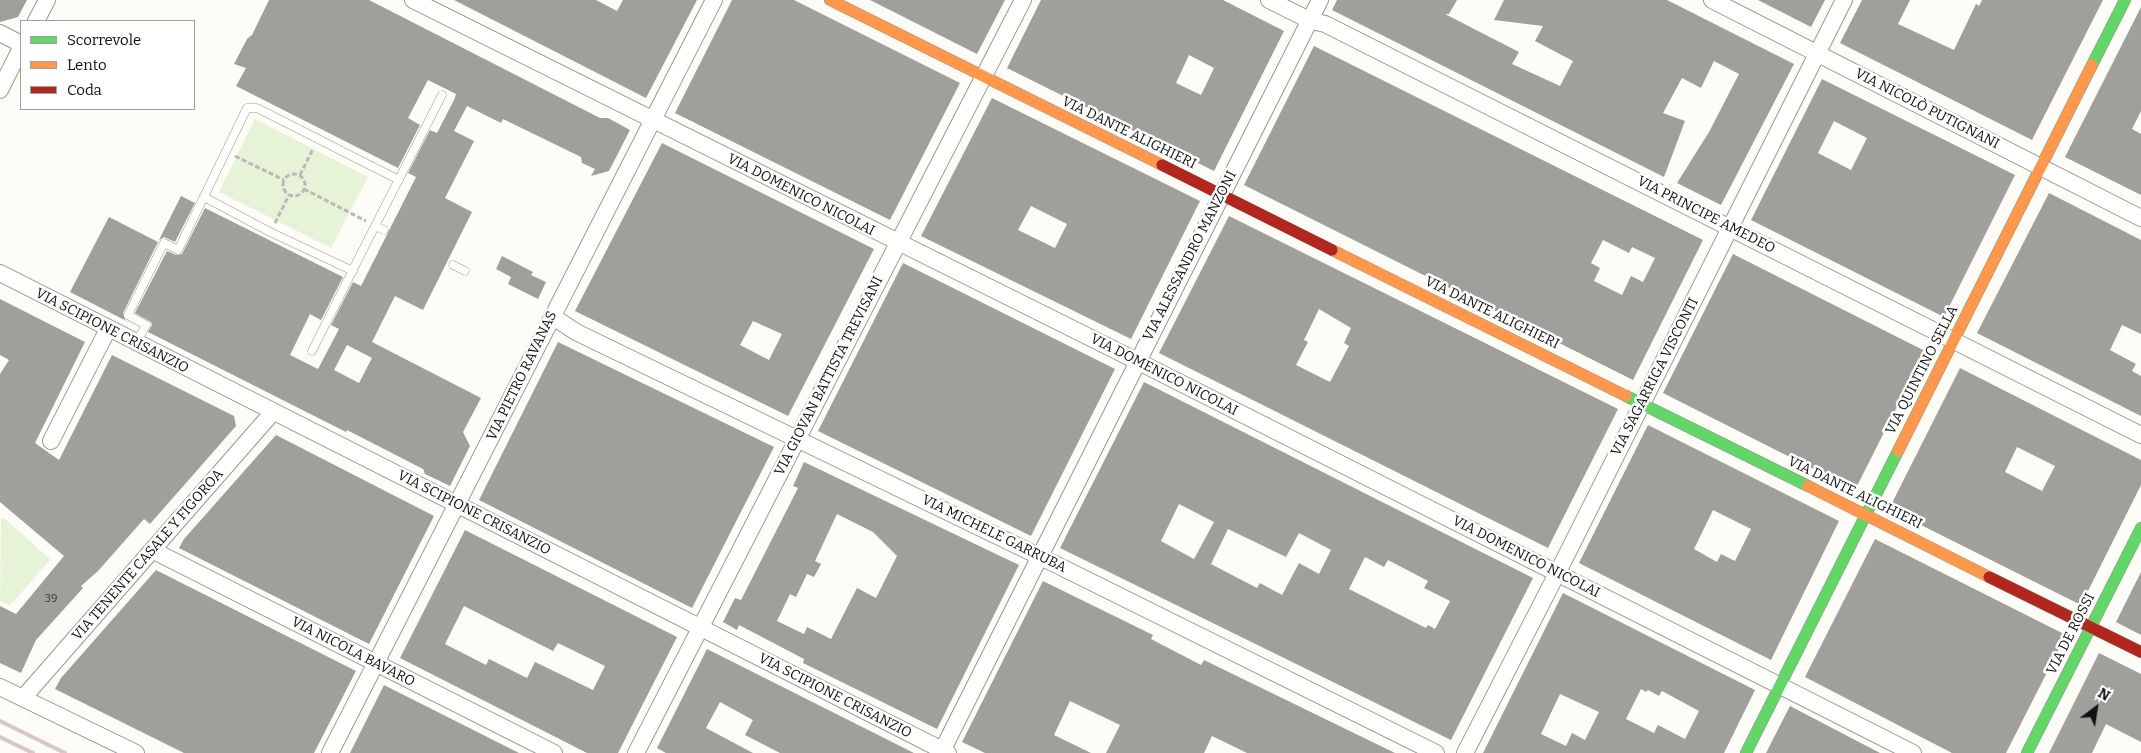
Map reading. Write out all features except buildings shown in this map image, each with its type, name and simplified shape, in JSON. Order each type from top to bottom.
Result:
[{"type":"street","points":[[37,20],[48,0]]},
{"type":"street","name":"VIA DOMENICO NICOLAI","points":[[413,0],[898,244],[1137,361],[1913,753]]},
{"type":"street","name":"VIA PIETRO RAVANAS","points":[[330,753],[714,0]]},
{"type":"street","name":"VIA DANTE ALIGHIERI","points":[[830,0],[2141,652]]},
{"type":"street","name":"VIA GIOVAN BATTISTA TREVISANI","points":[[636,753],[1023,0]]},
{"type":"street","name":"VIA PRINCIPE AMEDEO","points":[[1269,0],[1309,20],[1325,24],[2141,435]]},
{"type":"street","name":"VIA ALESSANDRO MANZONI","points":[[944,752],[1137,361],[1320,0]]},
{"type":"street","name":"VIA NICOLÒ PUTIGNANI","points":[[1712,0],[2141,218]]},
{"type":"street","name":"VIA SAGARRIGA VISCONTI","points":[[1465,753],[1844,0]]},
{"type":"street","name":"VIA QUINTINO SELLA","points":[[1746,753],[2124,0]]},
{"type":"street","points":[[0,33],[20,43]]},
{"type":"street","points":[[0,90],[20,50]]},
{"type":"street","name":"VIA SCIPIONE CRISANZIO","points":[[0,273],[944,752]]},
{"type":"street","name":"VIA MICHELE GARRUBA","points":[[552,316],[576,332],[1040,556],[1436,753]]},
{"type":"street","points":[[51,442],[108,329]]},
{"type":"street","name":"VIA TENENTE CASALE Y FIGOROA","points":[[23,698],[273,412]]},
{"type":"street","name":"VIA DE ROSSI","points":[[2027,753],[2141,528]]},
{"type":"street","name":"VIA NICOLA BAVARO","points":[[152,550],[554,753]]},
{"type":"street","points":[[0,687],[136,753]]},
{"type":"lane","points":[[312,351],[442,95]]},
{"type":"lane","points":[[136,343],[146,325],[128,315],[164,243],[178,250],[248,108],[257,108],[399,180]]},
{"type":"lane","points":[[204,196],[270,232],[353,271]]},
{"type":"lane","points":[[375,226],[384,230]]},
{"type":"lane","points":[[454,265],[465,271]]},
{"type":"path","points":[[300,175],[318,139]]},
{"type":"path","points":[[225,152],[284,180]]},
{"type":"path","points":[[291,174],[300,175],[305,182],[304,190],[299,195],[289,195],[283,186],[284,180],[291,174]]},
{"type":"path","points":[[304,190],[375,226]]},
{"type":"path","points":[[270,232],[289,195]]},
{"type":"green space","points":[[255,119],[368,177],[331,248],[219,192]]},
{"type":"green space","points":[[1,518],[5,519],[50,560],[9,605],[0,601]]},
{"type":"railway","points":[[0,721],[65,753]]},
{"type":"railway","points":[[0,737],[33,753]]},
{"type":"traffic: fast","points":[[2092,65],[2125,0]]},
{"type":"traffic: fast","points":[[1626,396],[1808,486]]},
{"type":"traffic: fast","points":[[1746,753],[1898,451]]},
{"type":"traffic: fast","points":[[2027,753],[2141,528]]},
{"type":"traffic: slow","points":[[830,0],[1162,165]]},
{"type":"traffic: slow","points":[[1898,451],[2092,65]]},
{"type":"traffic: slow","points":[[1332,250],[1626,396]]},
{"type":"traffic: slow","points":[[1808,486],[1989,577]]},
{"type":"traffic: jam","points":[[1162,165],[1332,250]]},
{"type":"traffic: jam","points":[[1989,577],[2141,652]]}]
